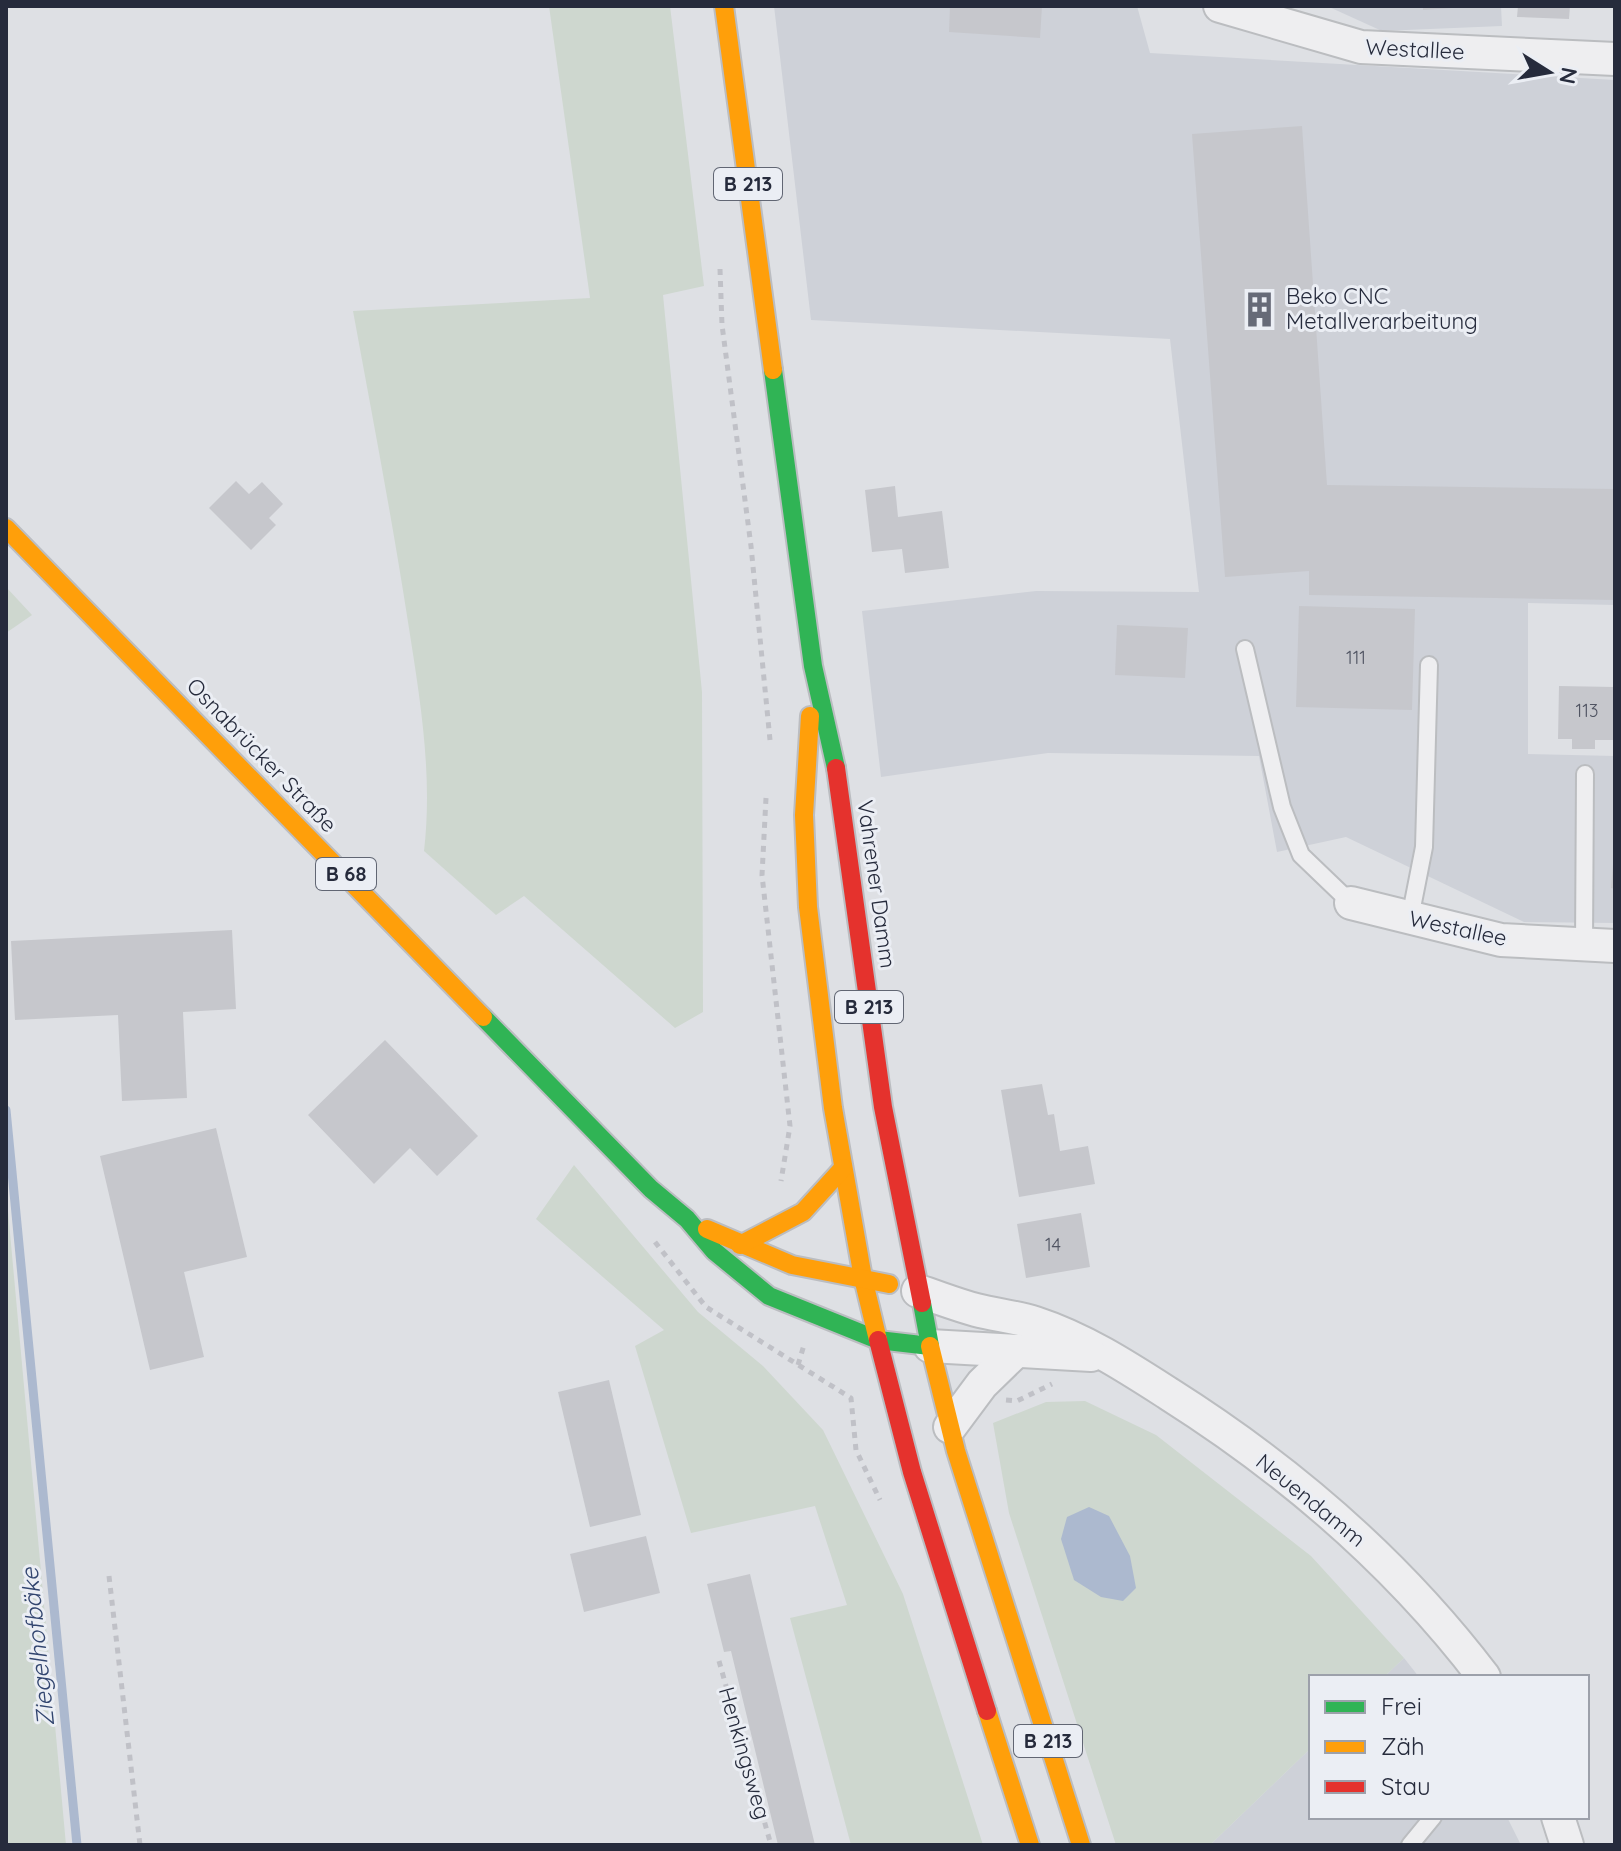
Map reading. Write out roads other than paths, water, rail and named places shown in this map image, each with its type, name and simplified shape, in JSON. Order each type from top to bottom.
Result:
[{"type":"main road","name":"Vahrener Damm","points":[[724,6],[813,666],[835,759],[883,1107],[930,1346]]},
{"type":"main road","name":"Osnabrücker Straße","points":[[6,528],[651,1189],[687,1219],[714,1251],[743,1277],[769,1296],[878,1340],[930,1346]]},
{"type":"main road","name":"Vahrener Damm","points":[[813,666],[804,815],[808,907],[833,1108],[863,1278],[878,1340]]},
{"type":"main road","points":[[740,1245],[803,1212],[843,1168]]},
{"type":"main road","name":"Osnabrücker Straße","points":[[687,1219],[740,1245],[792,1265],[918,1291]]},
{"type":"main road","name":"B 213","points":[[878,1340],[912,1472],[1030,1845]]},
{"type":"main road","name":"B 213","points":[[930,1346],[950,1427],[1081,1845]]},
{"type":"street","name":"Westallee","points":[[1220,6],[1361,47],[1615,59]]},
{"type":"street","name":"Westallee","points":[[1351,903],[1501,940],[1600,945]]},
{"type":"street","name":"Neuendamm","points":[[918,1291],[974,1309],[1035,1323],[1109,1356],[1211,1420],[1328,1510],[1384,1561],[1454,1638],[1482,1675]]},
{"type":"street","name":"Neuendamm","points":[[930,1346],[1109,1356]]},
{"type":"street","points":[[950,1427],[982,1384],[1016,1351]]},
{"type":"street","points":[[1559,1819],[1567,1845]]},
{"type":"lane","points":[[1245,649],[1282,807],[1301,855],[1351,903]]},
{"type":"lane","points":[[1410,918],[1424,847],[1429,665]]},
{"type":"lane","points":[[1585,774],[1600,945]]},
{"type":"lane","points":[[1410,1845],[1431,1819]]},
{"type":"water","points":[[1089,1507],[1109,1516],[1130,1556],[1136,1588],[1123,1601],[1101,1597],[1074,1580],[1061,1539],[1067,1517]]},
{"type":"waterway","name":"Ziegelhofbäke","points":[[6,1110],[77,1845]]},
{"type":"place","name":"Beko CNC Metallverarbeitung","points":[[1260,309]]}]
